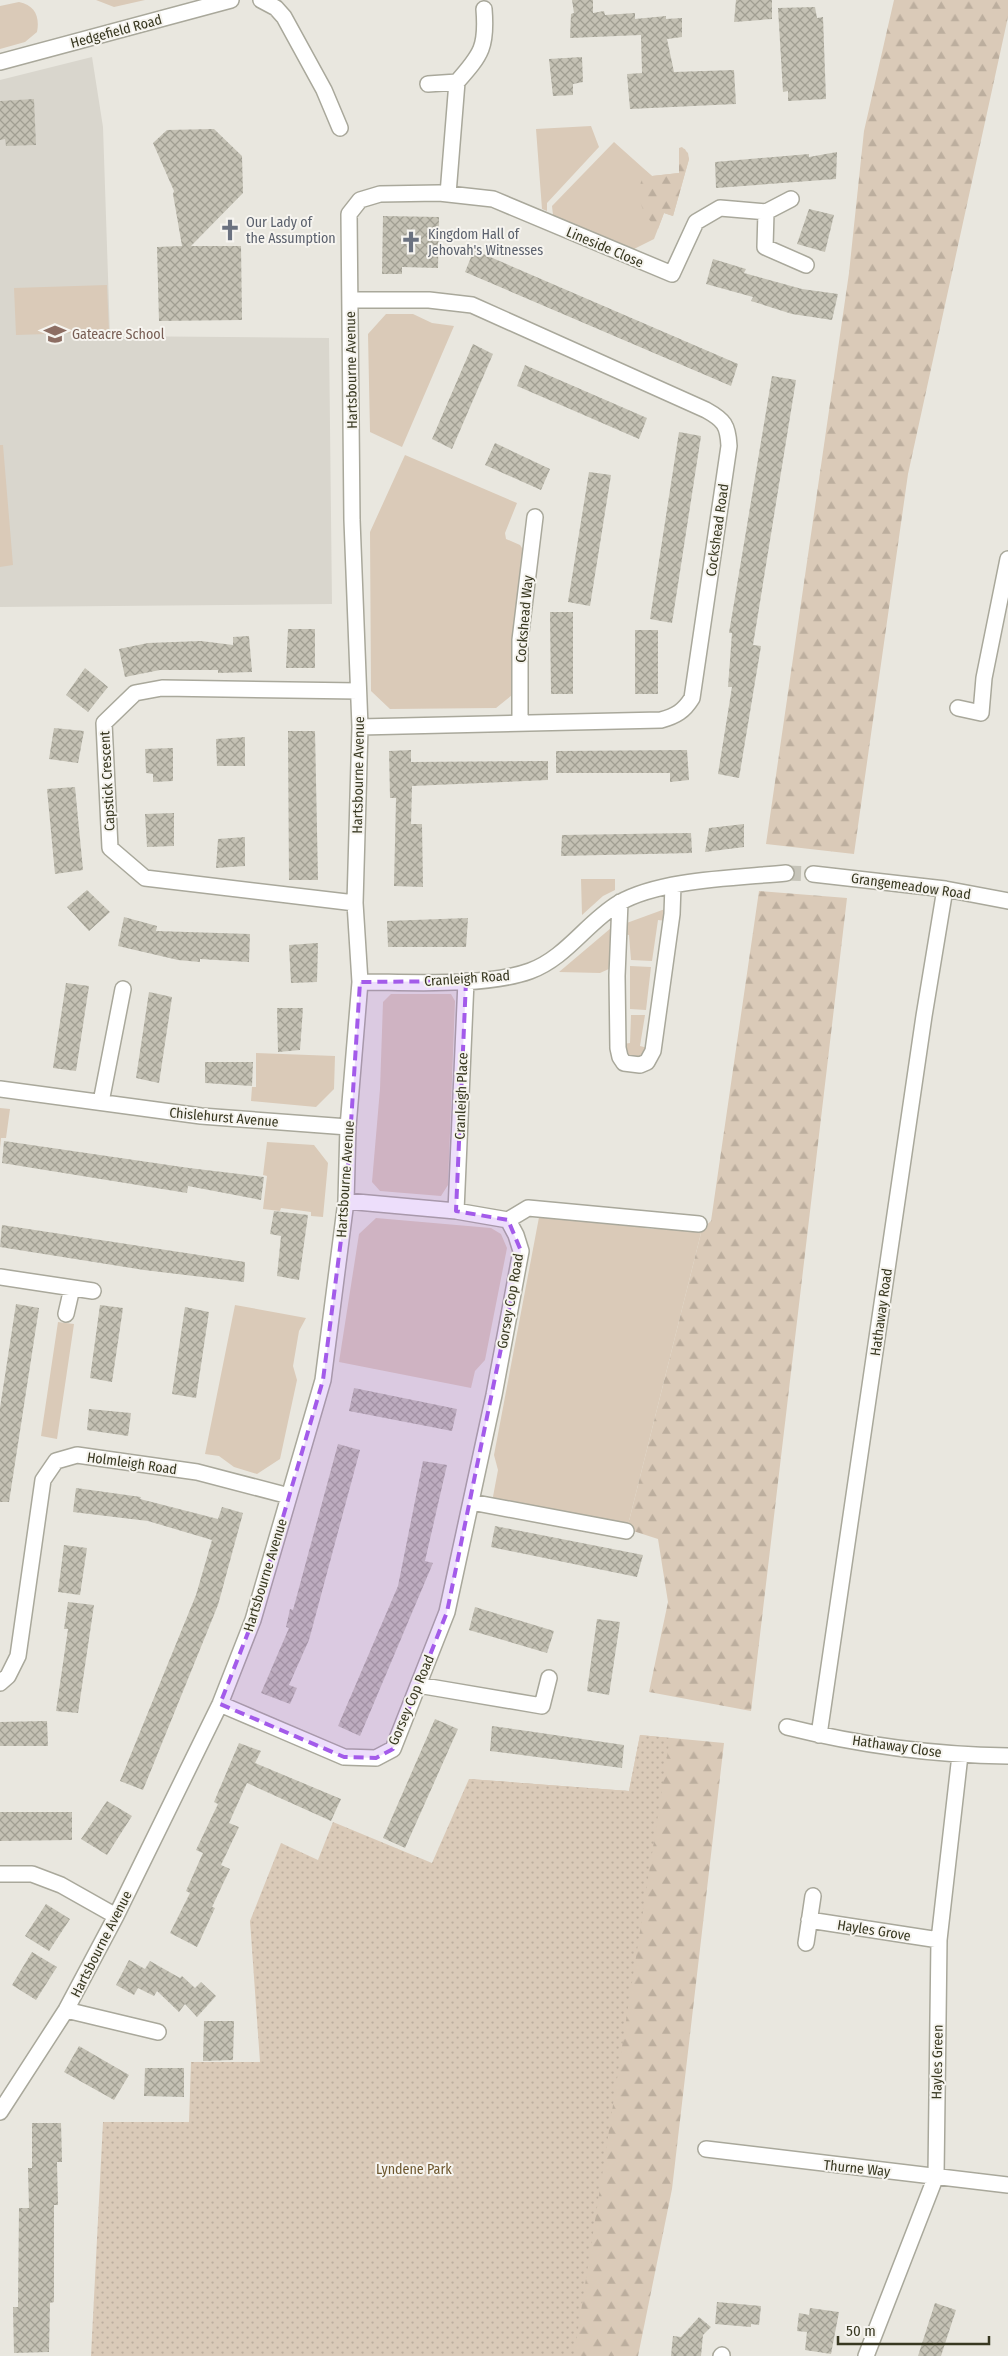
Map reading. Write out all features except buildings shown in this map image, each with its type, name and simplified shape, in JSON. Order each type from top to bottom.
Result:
[{"type":"street","name":"Hedgefield Road","points":[[0,62],[231,0]]},
{"type":"street","points":[[261,0],[276,8],[284,17],[324,90],[340,128]]},
{"type":"street","points":[[448,194],[457,82],[480,53],[486,35],[484,9]]},
{"type":"street","points":[[428,84],[457,82]]},
{"type":"street","name":"Lineside Close","points":[[354,205],[366,197],[380,194],[448,194],[493,199],[672,274],[696,222],[720,208],[766,212]]},
{"type":"street","points":[[791,199],[766,212],[765,247],[806,265]]},
{"type":"street","name":"Hartsbourne Avenue","points":[[0,2112],[66,2010],[116,1916],[220,1704],[253,1620],[323,1380],[346,1201],[348,1127],[360,982],[356,903],[360,727],[352,515],[350,300],[347,221],[354,205]]},
{"type":"street","name":"Cockshead Road","points":[[350,300],[428,300],[472,305],[721,418],[728,430],[730,446],[692,698],[686,709],[675,717],[661,720],[360,727]]},
{"type":"street","name":"Cockshead Way","points":[[520,722],[520,640],[535,517]]},
{"type":"street","points":[[958,708],[981,713],[984,678],[1008,559]]},
{"type":"street","name":"Capstick Crescent","points":[[356,903],[145,878],[110,848],[104,723],[135,693],[162,688],[358,691]]},
{"type":"street","name":"Cranleigh Road","points":[[360,982],[466,981],[530,971],[560,954],[591,924],[620,902],[648,890],[673,885],[786,873]]},
{"type":"street","name":"Grangemeadow Road","points":[[813,874],[946,889],[1008,902]]},
{"type":"street","points":[[620,902],[617,976],[618,1048],[624,1063],[640,1065],[647,1062],[653,1051],[672,914],[673,885]]},
{"type":"street","name":"Hathaway Road","points":[[818,1735],[921,1036],[946,889]]},
{"type":"street","name":"Cranleigh Place","points":[[456,1211],[466,981]]},
{"type":"street","points":[[101,1102],[123,989]]},
{"type":"street","name":"Chislehurst Avenue","points":[[0,1089],[202,1116],[348,1127]]},
{"type":"street","points":[[346,1201],[456,1211],[508,1220],[528,1208],[699,1224]]},
{"type":"street","name":"Gorsey Cop Road","points":[[220,1704],[344,1757],[376,1758],[393,1749],[447,1612],[471,1502],[521,1251],[516,1235],[508,1220]]},
{"type":"street","points":[[0,1277],[93,1291]]},
{"type":"street","points":[[66,1314],[72,1288]]},
{"type":"street","name":"Holmleigh Road","points":[[0,1683],[8,1676],[18,1656],[43,1480],[56,1461],[77,1455],[179,1470],[289,1496]]},
{"type":"street","points":[[471,1502],[626,1531]]},
{"type":"street","points":[[418,1686],[542,1706],[548,1678]]},
{"type":"street","name":"Hathaway Close","points":[[788,1728],[818,1735],[960,1755],[1008,1756]]},
{"type":"street","name":"Hayles Green","points":[[866,2356],[936,2176],[939,1940],[960,1755]]},
{"type":"street","points":[[0,1874],[32,1874],[61,1885],[116,1916]]},
{"type":"street","points":[[806,1943],[814,1896]]},
{"type":"street","name":"Hayles Grove","points":[[809,1920],[939,1940]]},
{"type":"street","points":[[66,2010],[158,2032]]},
{"type":"street","name":"Thurne Way","points":[[706,2149],[833,2166],[1008,2185]]},
{"type":"highlighted area","points":[[466,981],[456,1211],[508,1220],[521,1251],[447,1612],[393,1749],[376,1758],[344,1757],[220,1704],[253,1620],[323,1380],[346,1201],[360,982]]},
{"type":"shaded area","name":"Gateacre School","points":[[92,57],[103,127],[110,336],[329,338],[332,604],[0,607],[0,80]]},
{"type":"green space","points":[[96,0],[145,0],[114,7]]},
{"type":"green space","points":[[894,0],[1008,0],[1008,17],[908,474],[854,854],[766,844],[849,273],[864,131]]},
{"type":"green space","points":[[19,2],[29,6],[35,12],[38,21],[37,32],[25,42],[0,49],[0,6]]},
{"type":"green space","points":[[591,126],[599,147],[547,203],[547,211],[542,209],[536,129]]},
{"type":"green space","points":[[614,142],[652,176],[679,173],[679,148],[685,149],[689,159],[673,216],[664,213],[654,239],[634,249],[553,215],[552,206]]},
{"type":"green space","points":[[682,147],[688,153],[689,159],[673,216],[664,213],[658,229],[647,216],[640,202],[639,194],[642,179],[646,171],[652,176],[679,173],[679,148]]},
{"type":"green space","points":[[107,285],[109,332],[16,335],[14,288]]},
{"type":"green space","points":[[386,314],[413,314],[432,323],[454,326],[402,447],[370,432],[368,334]]},
{"type":"green space","points":[[0,445],[3,445],[13,565],[0,567]]},
{"type":"green space","points":[[405,455],[517,503],[505,533],[506,539],[520,545],[524,551],[512,637],[512,695],[496,708],[390,709],[371,691],[370,532]]},
{"type":"green space","points":[[581,879],[615,879],[615,890],[603,896],[582,915]]},
{"type":"green space","points":[[759,891],[847,898],[751,1711],[649,1692],[668,1602],[658,1539],[627,1529],[702,1229],[711,1221]]},
{"type":"green space","points":[[665,909],[666,921],[658,920],[652,961],[631,960],[629,935],[622,934],[624,924]]},
{"type":"green space","points":[[611,928],[611,968],[600,973],[559,972]]},
{"type":"green space","points":[[630,966],[651,967],[646,1010],[630,1009]]},
{"type":"green space","points":[[391,994],[451,994],[455,1001],[448,1185],[441,1196],[380,1191],[372,1182],[380,1089],[383,1002]]},
{"type":"green space","points":[[631,1015],[645,1015],[640,1046],[648,1048],[642,1057],[631,1058],[625,1052],[623,1044],[630,1043]]},
{"type":"green space","points":[[256,1053],[335,1056],[334,1089],[316,1107],[251,1101],[252,1087],[256,1087]]},
{"type":"green space","points":[[0,1108],[10,1109],[6,1138],[1,1138],[0,1148]]},
{"type":"green space","points":[[267,1142],[314,1145],[328,1163],[323,1217],[311,1216],[311,1212],[281,1208],[280,1211],[263,1209],[267,1176],[263,1175]]},
{"type":"green space","points":[[540,1212],[644,1221],[644,1228],[654,1229],[654,1222],[702,1229],[627,1529],[492,1502],[498,1470],[494,1455]]},
{"type":"green space","points":[[376,1218],[491,1228],[501,1234],[507,1248],[485,1360],[475,1371],[471,1388],[339,1362],[359,1234]]},
{"type":"green space","points":[[235,1305],[306,1318],[299,1331],[293,1366],[297,1380],[280,1459],[257,1474],[234,1467],[219,1456],[205,1454]]},
{"type":"green space","points":[[58,1322],[74,1324],[57,1439],[41,1436]]},
{"type":"green space","points":[[640,1735],[724,1743],[672,2189],[638,2356],[501,2356],[469,1779],[629,1791]]},
{"type":"green space","name":"Lyndene Park","points":[[640,1735],[670,1738],[574,2356],[91,2356],[103,2122],[189,2122],[191,2062],[260,2062],[250,1921],[281,1843],[318,1860],[333,1822],[432,1863],[469,1779],[629,1791]]},
{"type":"tunnel","points":[[786,873],[813,874]]},
{"type":"place","name":"Our Lady of the Assumption","points":[[230,230]]},
{"type":"place","name":"Kingdom Hall of Jehovah's Witnesses","points":[[411,242]]},
{"type":"place","name":"Gateacre School","points":[[55,334]]}]
